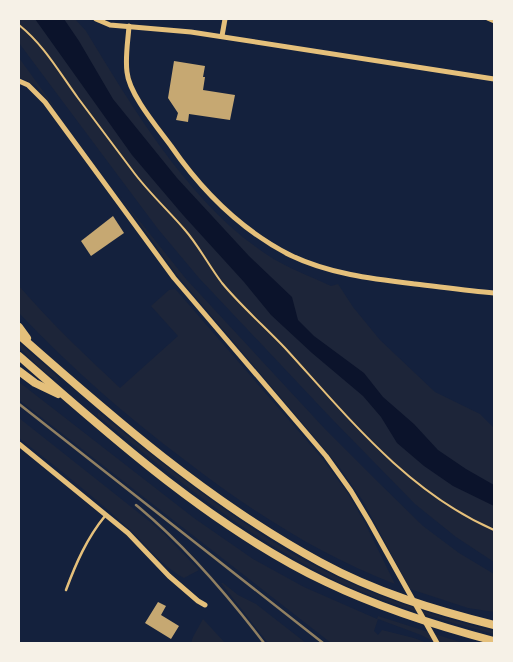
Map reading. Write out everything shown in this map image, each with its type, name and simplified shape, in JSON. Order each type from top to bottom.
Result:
[{"type":"highway","points":[[19,327],[41,355]]},
{"type":"highway","points":[[19,335],[163,456],[274,536],[322,563],[368,585],[416,603],[494,625]]},
{"type":"highway","points":[[19,356],[66,398],[160,475],[264,548],[325,582],[369,602],[431,623],[494,640]]},
{"type":"highway","points":[[19,371],[35,383],[66,398]]},
{"type":"street","points":[[96,19],[110,24],[163,28],[222,36],[494,79]]},
{"type":"street","points":[[222,36],[225,19]]},
{"type":"street","points":[[129,26],[127,72],[132,89],[179,158],[198,182],[218,204],[255,234],[291,256],[353,276],[494,293]]},
{"type":"street","points":[[19,81],[28,85],[45,102],[174,278],[326,456],[351,491],[437,643]]},
{"type":"street","points":[[19,444],[128,533],[169,576],[198,602],[205,605]]},
{"type":"lane","points":[[487,19],[494,22]]},
{"type":"lane","points":[[66,590],[75,566],[94,530],[106,514]]},
{"type":"path","points":[[19,25],[46,51],[134,173],[186,230],[220,281],[285,348],[364,436],[425,489],[461,515],[494,530]]},
{"type":"shaded area","points":[[19,19],[75,19],[86,31],[142,121],[186,180],[210,207],[236,231],[271,257],[331,286],[338,284],[353,307],[380,340],[435,392],[480,414],[494,428],[494,562],[456,537],[415,504],[199,278],[158,229],[19,43]]},
{"type":"shaded area","points":[[35,19],[64,19],[113,99],[177,178],[249,256],[292,297],[298,320],[314,336],[364,373],[383,397],[414,424],[438,450],[494,485],[494,506],[453,486],[424,466],[397,443],[381,417],[363,396],[271,315],[132,155]]},
{"type":"shaded area","points":[[19,58],[59,113],[36,86],[19,77]]},
{"type":"shaded area","points":[[118,194],[186,279],[325,429],[423,526],[459,553],[494,574],[494,612],[468,608],[410,589],[363,501],[337,464],[176,274]]},
{"type":"shaded area","points":[[19,286],[55,325],[120,388],[178,336],[151,306],[169,290],[175,289],[321,457],[347,492],[365,523],[395,584],[339,560],[286,530],[235,497],[164,444],[78,372],[19,313]]},
{"type":"shaded area","points":[[19,343],[55,374],[61,382],[39,367],[19,347]]},
{"type":"shaded area","points":[[19,382],[194,518],[253,559],[304,587],[377,619],[378,616],[463,643],[437,643],[378,619],[374,631],[378,635],[382,630],[427,643],[331,643],[19,400]]},
{"type":"shaded area","points":[[98,412],[220,506],[271,540],[320,569],[368,591],[443,617],[494,631],[494,634],[396,605],[339,582],[306,565],[274,547],[213,506],[98,416]]},
{"type":"shaded area","points":[[19,418],[149,521],[199,570],[184,578],[169,568],[100,503],[19,438]]},
{"type":"shaded area","points":[[221,583],[238,595],[256,604],[306,643],[268,643]]},
{"type":"shaded area","points":[[203,619],[225,643],[191,643]]},
{"type":"building","points":[[174,61],[205,66],[203,90],[235,95],[230,120],[189,114],[188,122],[176,120],[178,113],[168,98]]},
{"type":"building","points":[[113,216],[124,233],[91,256],[81,241]]},
{"type":"building","points":[[158,602],[166,606],[161,615],[179,626],[171,639],[145,623]]},
{"type":"railway","points":[[19,404],[323,643]]},
{"type":"railway","points":[[136,505],[171,536],[204,570],[264,643]]}]
